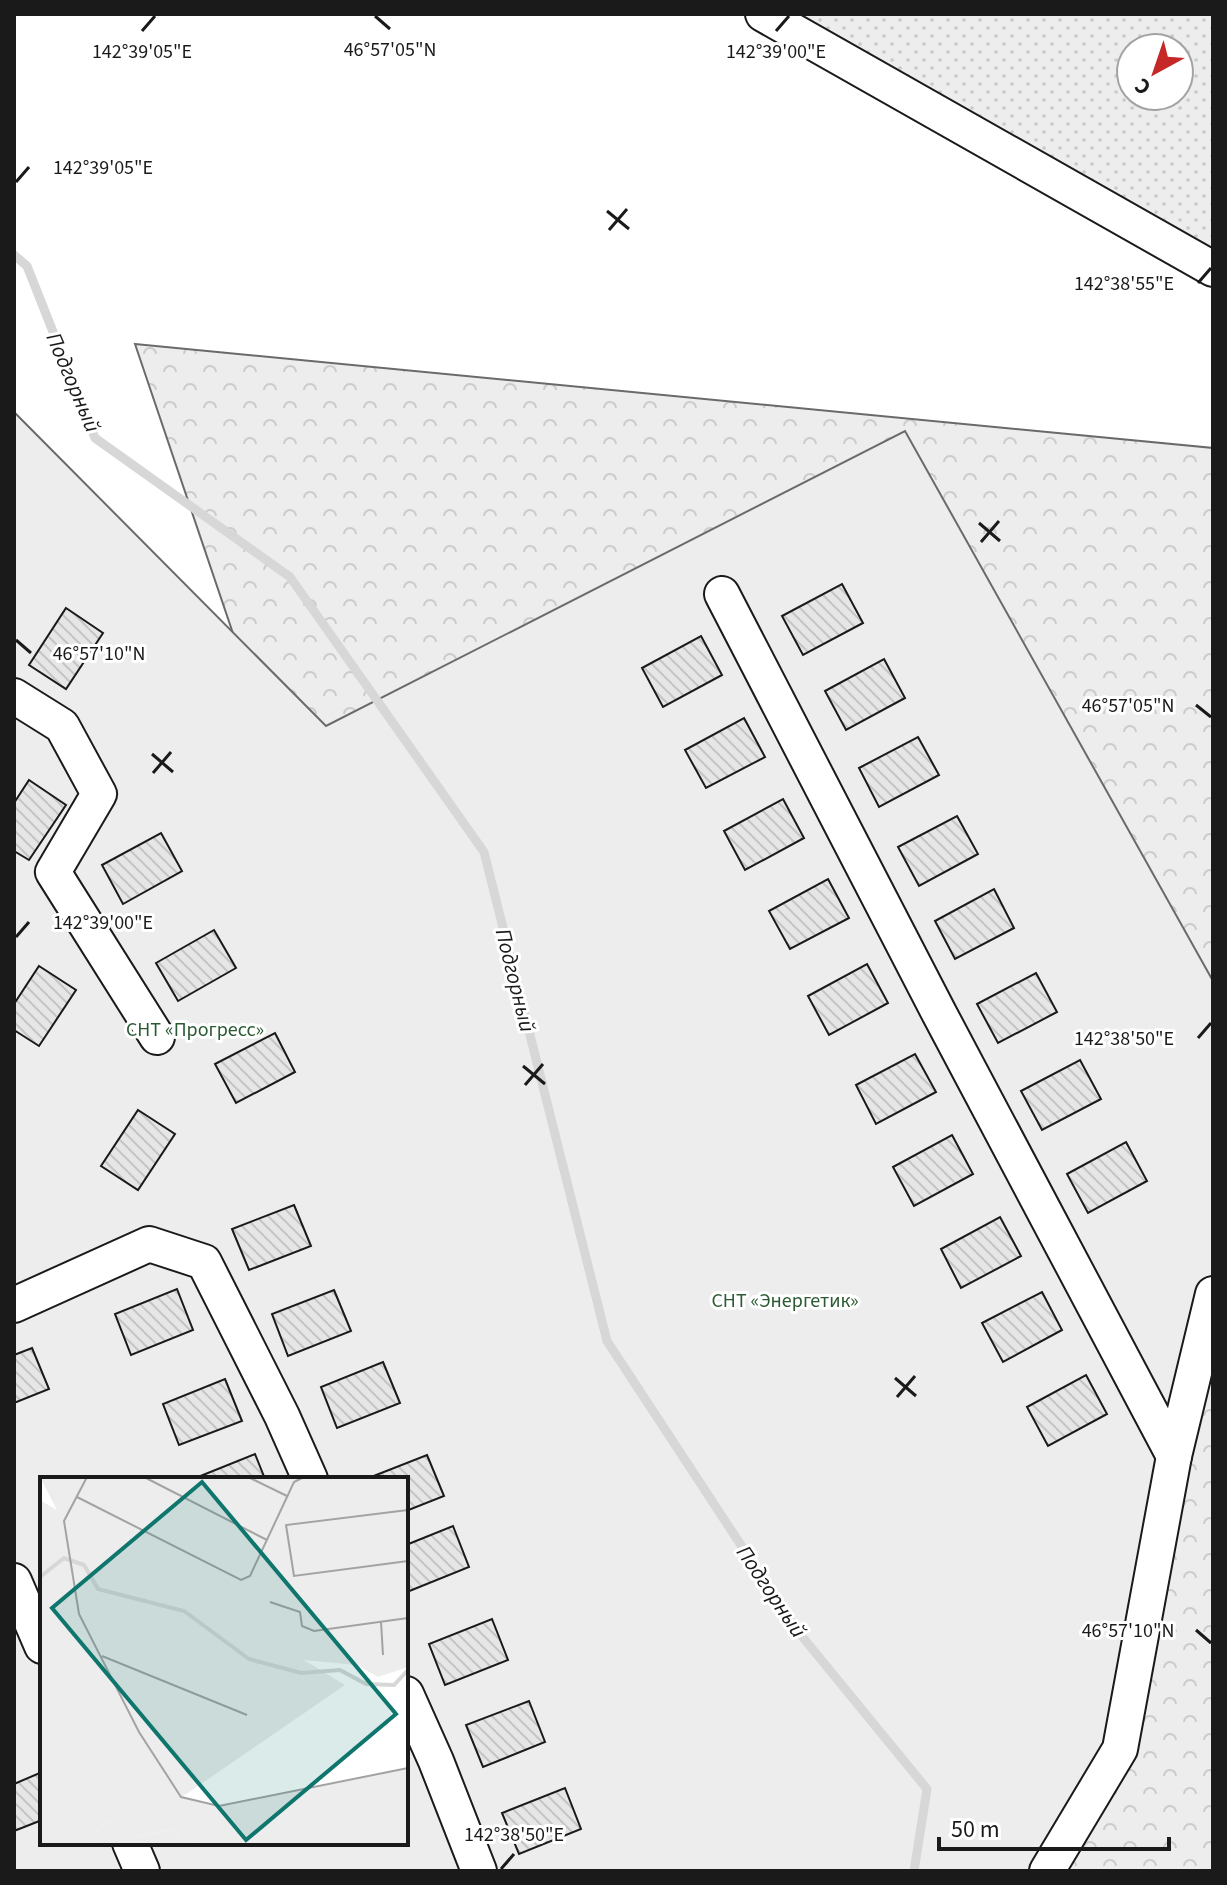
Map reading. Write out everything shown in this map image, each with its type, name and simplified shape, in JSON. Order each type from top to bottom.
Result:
[{"type":"street","points":[[763,14],[1213,269]]},
{"type":"street","points":[[722,594],[1174,1456]]},
{"type":"street","points":[[14,696],[62,726],[99,794],[53,872],[157,1037]]},
{"type":"street","points":[[14,1305],[149,1244],[204,1262],[282,1416],[309,1477]]},
{"type":"street","points":[[1047,1871],[1120,1749],[1174,1456],[1213,1294]]},
{"type":"street","points":[[14,1581],[40,1641]]},
{"type":"street","points":[[408,1698],[479,1871]]},
{"type":"street","points":[[131,1845],[142,1871]]},
{"type":"green space","points":[[763,14],[1213,14],[1213,269]]},
{"type":"green space","name":"СНТ «Энергетик»","points":[[135,344],[1213,448],[1213,1871],[652,1871]]},
{"type":"shaded area","name":"СНТ «Энергетик»","points":[[14,412],[326,726],[905,431],[1213,981],[1213,1307],[1120,1749],[1051,1871],[14,1871]]},
{"type":"building","points":[[842,584],[863,623],[803,655],[782,616]]},
{"type":"building","points":[[66,608],[103,633],[66,689],[29,665]]},
{"type":"building","points":[[701,636],[722,675],[663,707],[642,668]]},
{"type":"building","points":[[884,659],[905,698],[846,730],[825,691]]},
{"type":"building","points":[[744,718],[765,757],[706,788],[685,750]]},
{"type":"building","points":[[918,737],[939,775],[879,807],[859,768]]},
{"type":"building","points":[[29,780],[66,805],[29,860],[14,851],[14,803]]},
{"type":"building","points":[[783,799],[804,838],[745,870],[724,831]]},
{"type":"building","points":[[957,816],[978,854],[919,886],[898,847]]},
{"type":"building","points":[[161,833],[182,871],[123,904],[102,865]]},
{"type":"building","points":[[828,879],[849,918],[790,949],[769,911]]},
{"type":"building","points":[[994,889],[1014,928],[955,959],[935,921]]},
{"type":"building","points":[[214,930],[236,968],[178,1001],[156,963]]},
{"type":"building","points":[[867,964],[888,1003],[829,1035],[808,996]]},
{"type":"building","points":[[39,966],[76,990],[39,1046],[14,1030],[14,1004]]},
{"type":"building","points":[[1036,973],[1057,1012],[998,1043],[977,1004]]},
{"type":"building","points":[[275,1033],[295,1072],[236,1103],[215,1064]]},
{"type":"building","points":[[915,1054],[936,1092],[876,1124],[856,1085]]},
{"type":"building","points":[[1080,1060],[1101,1099],[1042,1130],[1021,1091]]},
{"type":"building","points":[[138,1110],[175,1134],[138,1190],[101,1166]]},
{"type":"building","points":[[952,1135],[973,1174],[914,1206],[893,1167]]},
{"type":"building","points":[[1126,1142],[1147,1181],[1088,1213],[1067,1174]]},
{"type":"building","points":[[294,1205],[311,1246],[249,1270],[232,1229]]},
{"type":"building","points":[[1000,1217],[1021,1256],[961,1288],[941,1249]]},
{"type":"building","points":[[177,1289],[193,1330],[131,1355],[115,1314]]},
{"type":"building","points":[[334,1290],[351,1331],[288,1356],[272,1314]]},
{"type":"building","points":[[1042,1292],[1062,1330],[1003,1362],[982,1323]]},
{"type":"building","points":[[32,1348],[49,1389],[14,1403],[14,1355]]},
{"type":"building","points":[[383,1362],[400,1403],[337,1428],[321,1387]]},
{"type":"building","points":[[1086,1375],[1107,1414],[1048,1446],[1027,1407]]},
{"type":"building","points":[[225,1379],[242,1421],[179,1445],[163,1404]]},
{"type":"building","points":[[255,1454],[264,1477],[198,1477]]},
{"type":"building","points":[[427,1455],[444,1496],[408,1510],[408,1477],[371,1477]]},
{"type":"building","points":[[453,1526],[469,1567],[408,1592],[408,1544]]},
{"type":"building","points":[[492,1619],[508,1660],[445,1685],[429,1644]]},
{"type":"building","points":[[529,1701],[545,1742],[483,1767],[466,1725]]},
{"type":"building","points":[[40,1773],[40,1821],[14,1831],[14,1784]]},
{"type":"building","points":[[565,1788],[581,1829],[519,1854],[502,1813]]},
{"type":"waterway","name":"Подгорный","points":[[14,255],[27,266],[95,438],[290,577],[484,852],[607,1341],[796,1629],[927,1789],[914,1871]]},
{"type":"park label","name":"СНТ «Прогресс»","points":[[195,1029]]}]
